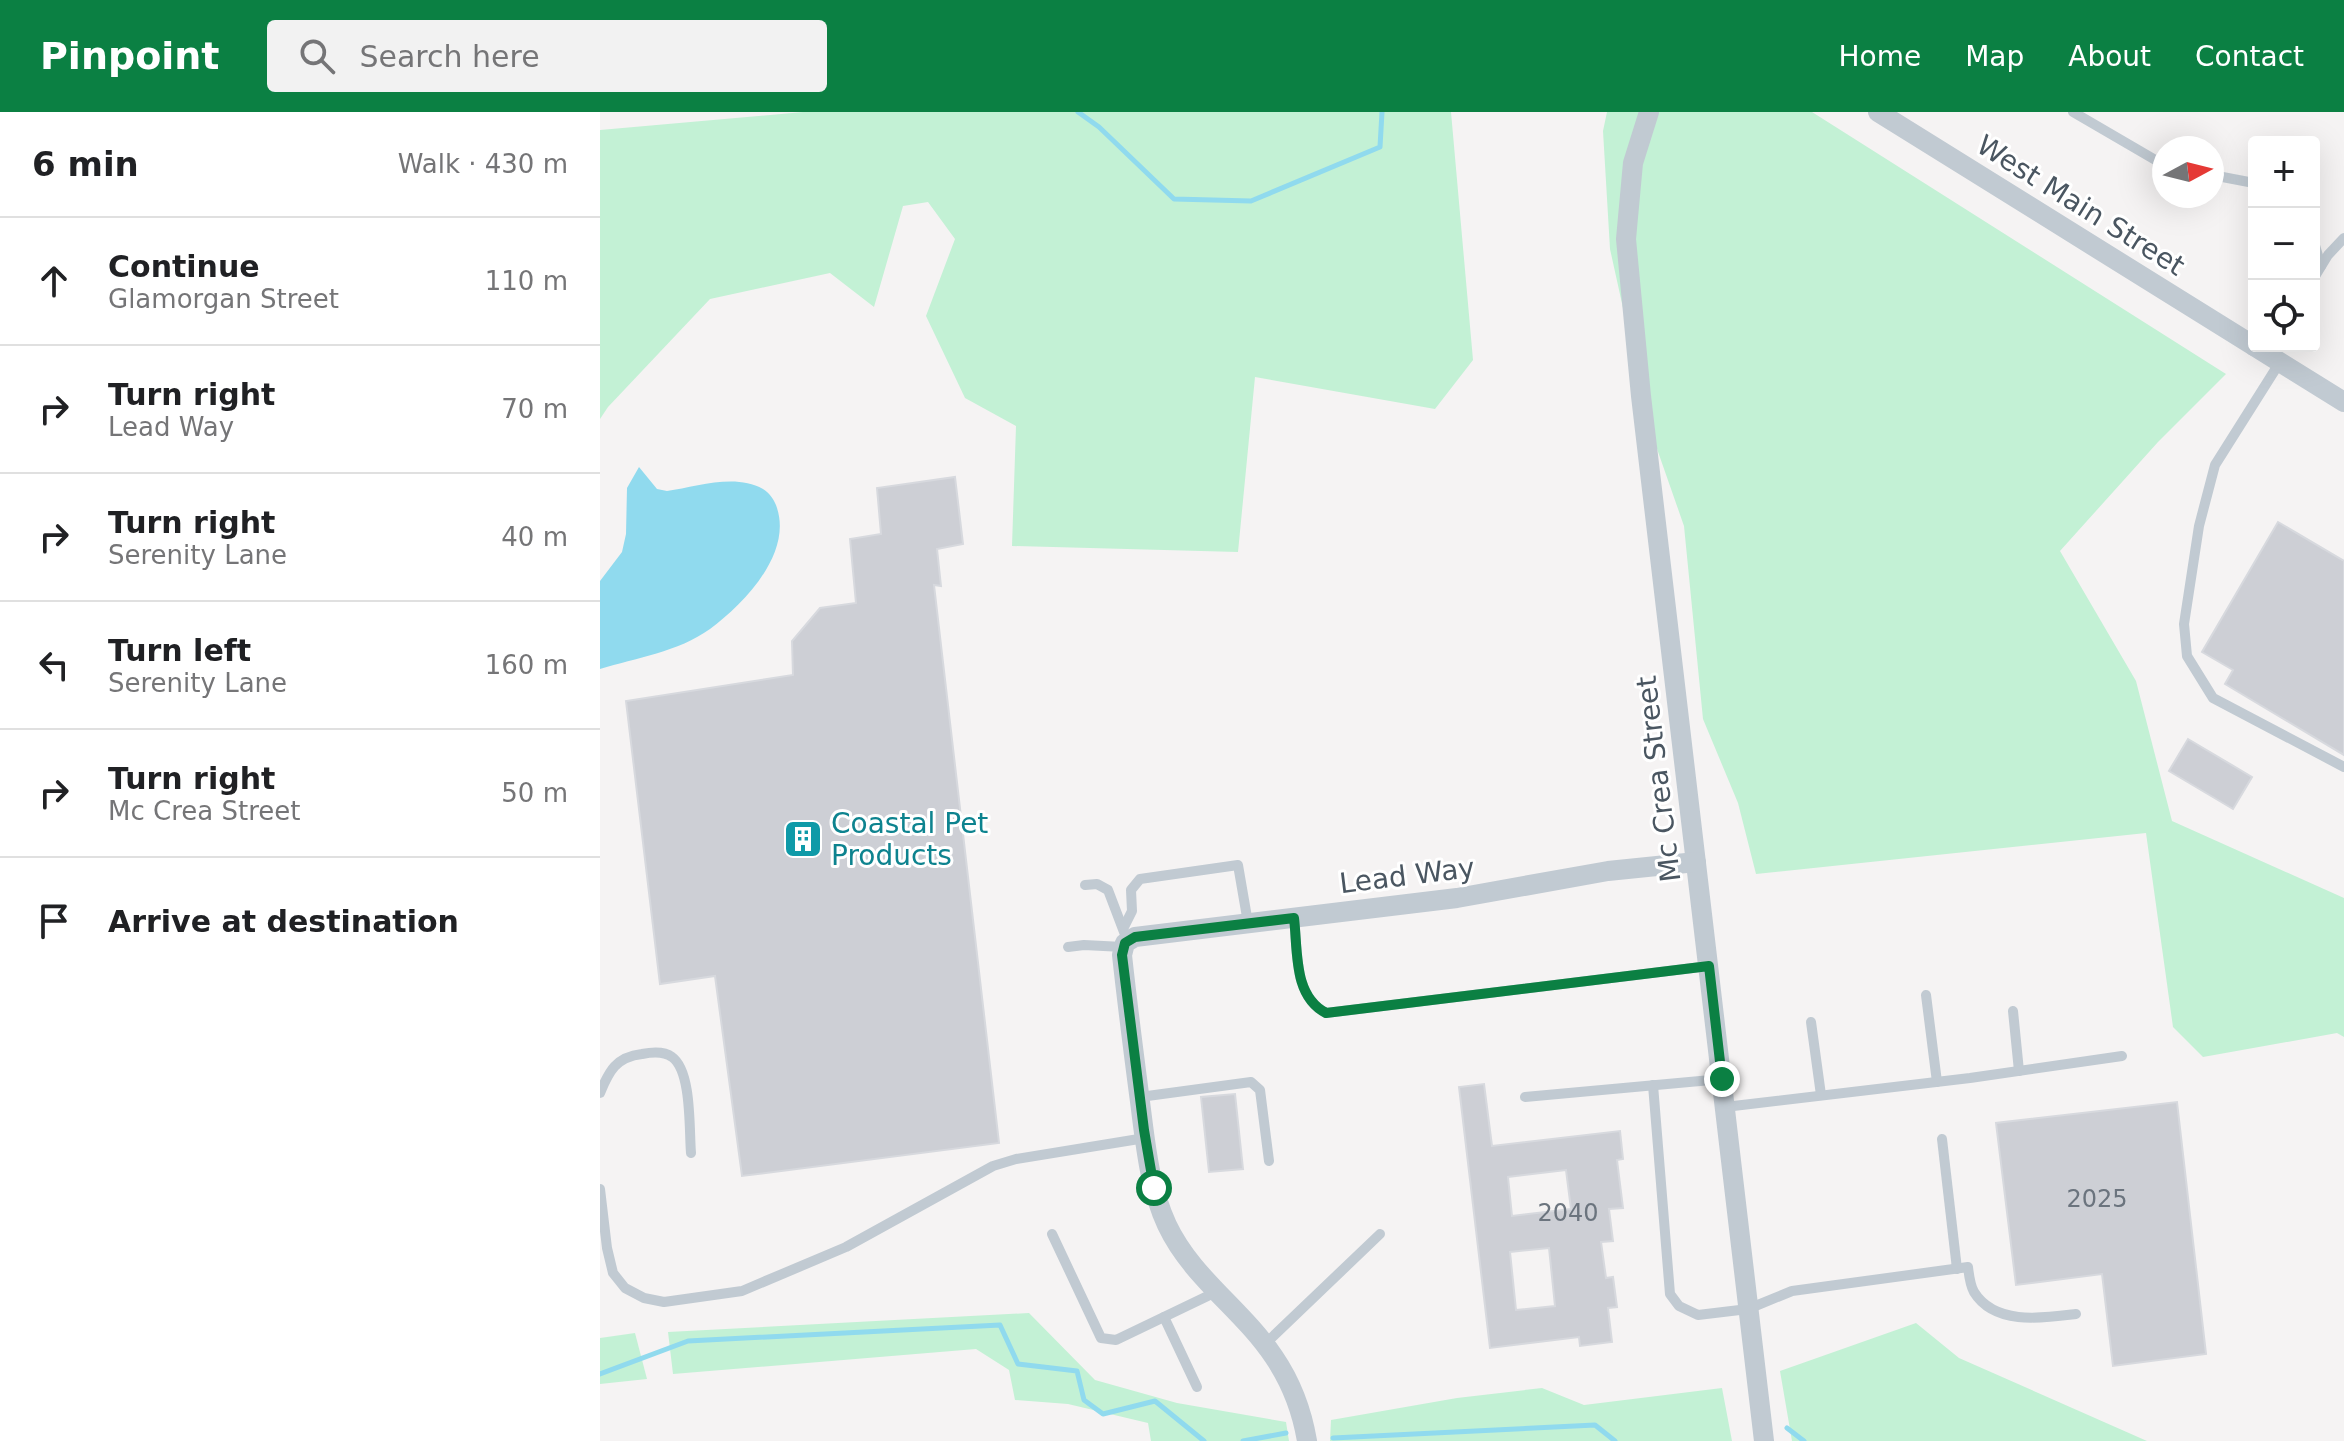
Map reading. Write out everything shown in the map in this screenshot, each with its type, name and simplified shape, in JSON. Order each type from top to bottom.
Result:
[{"type":"street","name":"Mc Crea Street","points":[[1649,112],[1633,163],[1626,239],[1642,412],[1764,1441]]},
{"type":"street","name":"West Main Street","points":[[1878,112],[2248,340]]},
{"type":"street","name":"West Main Street","points":[[2268,352],[2344,402]]},
{"type":"street","name":"Lead Way","points":[[1124,939],[1457,898],[1608,871],[1696,862]]},
{"type":"street","points":[[1124,939],[1122,955],[1154,1188],[1168,1226],[1190,1262],[1264,1345],[1286,1377],[1307,1441]]},
{"type":"lane","points":[[2073,112],[2152,158]]},
{"type":"lane","points":[[2224,177],[2248,182]]},
{"type":"lane","points":[[2321,266],[2344,238]]},
{"type":"lane","points":[[2266,352],[2215,465],[2199,526],[2184,624],[2187,656],[2213,698],[2344,767]]},
{"type":"lane","points":[[1124,939],[1132,911],[1131,890],[1140,879],[1238,865],[1248,923]]},
{"type":"lane","points":[[1085,885],[1097,884],[1108,890],[1124,939]]},
{"type":"lane","points":[[1294,918],[1302,988],[1313,1006],[1326,1013],[1709,966]]},
{"type":"lane","points":[[1068,947],[1124,939]]},
{"type":"lane","points":[[1926,995],[1937,1082]]},
{"type":"lane","points":[[2013,1011],[2019,1071]]},
{"type":"lane","points":[[1811,1022],[1821,1095]]},
{"type":"lane","points":[[600,1093],[610,1070],[630,1055],[655,1052],[673,1057],[685,1075],[691,1153]]},
{"type":"lane","points":[[1725,1107],[2122,1056]]},
{"type":"lane","points":[[1525,1097],[1722,1079]]},
{"type":"lane","points":[[1140,1097],[1251,1082],[1260,1090],[1269,1161]]},
{"type":"lane","points":[[1653,1085],[1670,1294],[1679,1306],[1698,1315],[1748,1309],[1792,1291],[1968,1267],[1972,1290],[1983,1303],[2011,1316],[2036,1319],[2076,1314]]},
{"type":"lane","points":[[600,1189],[613,1273],[625,1288],[644,1298],[664,1302],[742,1291],[769,1280],[846,1247],[993,1166],[1016,1159],[1145,1138]]},
{"type":"lane","points":[[1942,1139],[1957,1269]]},
{"type":"lane","points":[[1052,1234],[1101,1338],[1116,1340],[1216,1292]]},
{"type":"lane","points":[[1264,1345],[1380,1234]]},
{"type":"lane","points":[[1164,1317],[1197,1387]]},
{"type":"green space","points":[[803,112],[1451,112],[1473,360],[1435,409],[1255,377],[1238,552],[1012,546],[1016,426],[965,398],[926,316],[955,239],[928,202],[903,206],[874,307],[830,273],[710,299],[600,419],[600,130]]},
{"type":"green space","points":[[1607,112],[1812,112],[2226,374],[2158,442],[2060,551],[2136,681],[2172,821],[2344,898],[2344,1037],[2337,1033],[2203,1057],[2173,1027],[2146,833],[1756,874],[1738,803],[1703,719],[1684,526],[1649,426],[1610,249],[1603,131]]},
{"type":"green space","points":[[1029,1313],[1095,1380],[1177,1403],[1286,1422],[1289,1441],[1151,1441],[1148,1423],[1068,1404],[1015,1400],[1009,1370],[976,1349],[673,1374],[668,1332]]},
{"type":"green space","points":[[1916,1323],[1959,1358],[2147,1441],[1792,1441],[1780,1371]]},
{"type":"green space","points":[[635,1333],[647,1379],[600,1384],[600,1338]]},
{"type":"green space","points":[[1542,1388],[1584,1405],[1722,1388],[1732,1441],[1330,1441],[1331,1420],[1457,1398]]},
{"type":"water","points":[[639,467],[657,489],[667,491],[728,482],[752,484],[763,489],[772,497],[777,508],[780,525],[778,543],[762,576],[750,592],[710,629],[671,649],[600,669],[600,581],[622,552],[626,534],[627,488]]},
{"type":"building","name":"Coastal Pet Products","points":[[955,477],[963,544],[937,549],[941,586],[934,585],[999,1143],[742,1176],[715,976],[660,984],[626,701],[793,675],[792,641],[820,608],[856,603],[850,539],[881,534],[877,488]]},
{"type":"building","points":[[2278,522],[2344,561],[2344,755],[2225,684],[2233,670],[2202,652]]},
{"type":"building","points":[[2188,739],[2252,777],[2233,809],[2169,771]]},
{"type":"building","points":[[1484,1084],[1492,1146],[1620,1131],[1623,1159],[1617,1160],[1623,1208],[1609,1209],[1613,1241],[1601,1242],[1606,1278],[1613,1277],[1617,1307],[1608,1308],[1612,1342],[1580,1346],[1579,1337],[1490,1348],[1459,1087]],"holes":[[[1566,1170],[1571,1209],[1512,1216],[1508,1177]],[[1549,1248],[1555,1306],[1516,1310],[1510,1252]]]},
{"type":"building","points":[[1235,1094],[1243,1169],[1209,1172],[1201,1097]]},
{"type":"building","points":[[2177,1102],[2206,1354],[2113,1366],[2102,1274],[2016,1285],[1996,1123]]},
{"type":"waterway","points":[[1078,112],[1099,127],[1174,199],[1251,201],[1380,147],[1382,112]]},
{"type":"waterway","points":[[600,1374],[688,1341],[1000,1325],[1018,1364],[1077,1371],[1084,1400],[1103,1414],[1155,1401],[1204,1441]]},
{"type":"waterway","points":[[1333,1438],[1595,1425],[1615,1441]]},
{"type":"waterway","points":[[1787,1428],[1804,1441]]},
{"type":"waterway","points":[[1243,1441],[1286,1433]]},
{"type":"place","name":"Coastal Pet Products","points":[[803,839]]},
{"type":"route","points":[[1154,1188],[1122,955],[1125,943],[1135,937],[1294,918],[1302,988],[1313,1006],[1326,1013],[1709,966],[1722,1079]]}]
